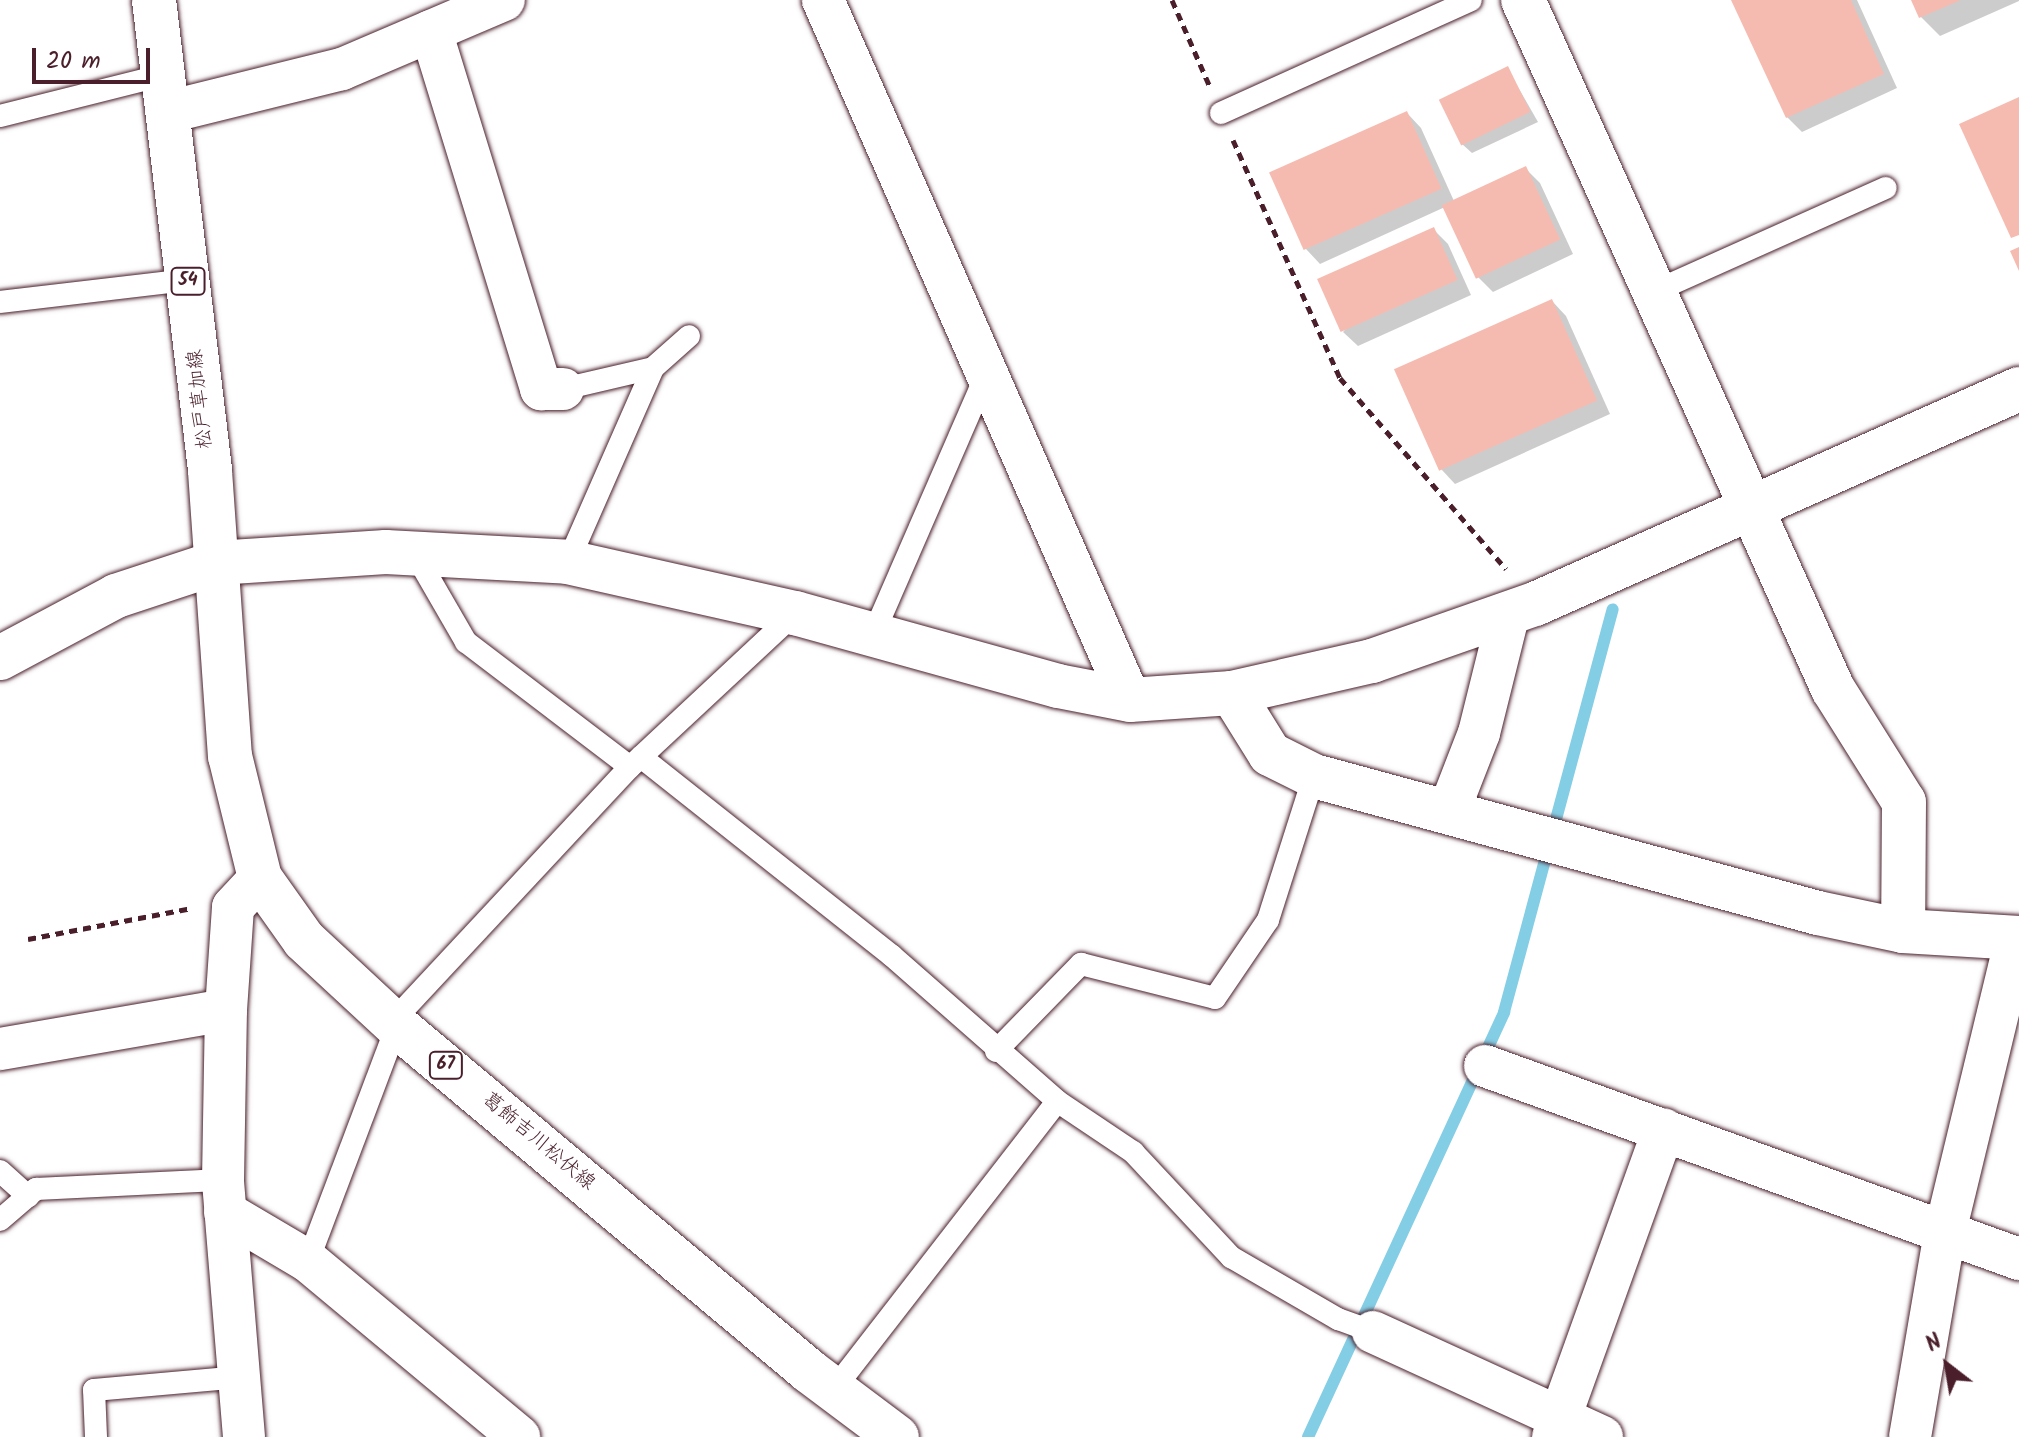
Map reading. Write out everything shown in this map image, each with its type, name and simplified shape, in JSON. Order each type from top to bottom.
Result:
[{"type":"street","name":"松戸草加線","points":[[154,0],[188,280],[216,563]]},
{"type":"street","points":[[165,94],[342,69],[504,0]]},
{"type":"street","points":[[823,0],[1130,700]]},
{"type":"street","points":[[1523,0],[1651,293],[1833,689],[1904,802],[1903,931]]},
{"type":"street","points":[[431,31],[541,389],[563,389]]},
{"type":"street","points":[[0,658],[116,596],[216,563],[414,552],[568,562],[795,613],[1058,686],[1130,700],[1232,693],[1372,661],[1522,609],[2019,389]]},
{"type":"street","name":"葛飾吉川松伏線","points":[[216,563],[230,756],[251,888],[395,1024],[834,1389],[897,1437]]},
{"type":"street","points":[[1448,813],[1522,609]]},
{"type":"street","points":[[1232,693],[1270,754],[1314,776],[1818,913],[1903,931],[2017,939],[1945,1232],[1910,1437]]},
{"type":"street","points":[[244,1437],[224,1196],[226,1010],[233,907],[251,888]]},
{"type":"street","points":[[0,1049],[226,1010]]},
{"type":"street","points":[[1485,1066],[2019,1259]]},
{"type":"street","points":[[1556,1429],[1664,1129]]},
{"type":"street","points":[[224,1196],[308,1261],[519,1437]]},
{"type":"street","points":[[1373,1332],[1556,1429],[1602,1437]]},
{"type":"lane","points":[[1221,113],[1471,0]]},
{"type":"lane","points":[[0,116],[165,94]]},
{"type":"lane","points":[[1651,293],[1886,188]]},
{"type":"lane","points":[[0,302],[188,280]]},
{"type":"lane","points":[[568,562],[653,368],[689,336]]},
{"type":"lane","points":[[563,389],[653,368]]},
{"type":"lane","points":[[873,635],[986,374]]},
{"type":"lane","points":[[414,552],[466,642],[635,762],[891,955],[996,1051],[1057,1101],[1133,1152],[1231,1257],[1338,1319],[1373,1332]]},
{"type":"lane","points":[[308,1261],[395,1024],[635,762],[795,613]]},
{"type":"lane","points":[[996,1051],[1081,964],[1215,998],[1268,920],[1314,776]]},
{"type":"lane","points":[[834,1389],[1057,1101]]},
{"type":"lane","points":[[0,1171],[28,1196]]},
{"type":"lane","points":[[0,1220],[36,1189],[224,1196]]},
{"type":"lane","points":[[96,1437],[94,1390],[240,1377]]},
{"type":"path","points":[[1172,0],[1340,378],[1522,609]]},
{"type":"path","points":[[28,939],[251,888]]},
{"type":"building","points":[[1731,0],[1851,0],[1884,74],[1786,118]]},
{"type":"building","points":[[1911,0],[1961,0],[1919,18]]},
{"type":"building","points":[[1508,66],[1530,112],[1461,146],[1439,100]]},
{"type":"building","points":[[2019,97],[2019,235],[2011,238],[1959,124]]},
{"type":"building","points":[[1407,111],[1442,189],[1304,250],[1269,172]]},
{"type":"building","points":[[1526,166],[1560,239],[1476,279],[1442,205]]},
{"type":"building","points":[[1434,227],[1458,280],[1341,332],[1317,279]]},
{"type":"building","points":[[2019,247],[2019,271],[2010,251]]},
{"type":"building","points":[[1552,299],[1597,400],[1439,471],[1394,369]]},
{"type":"waterway","points":[[1308,1437],[1504,1012],[1613,609]]}]
